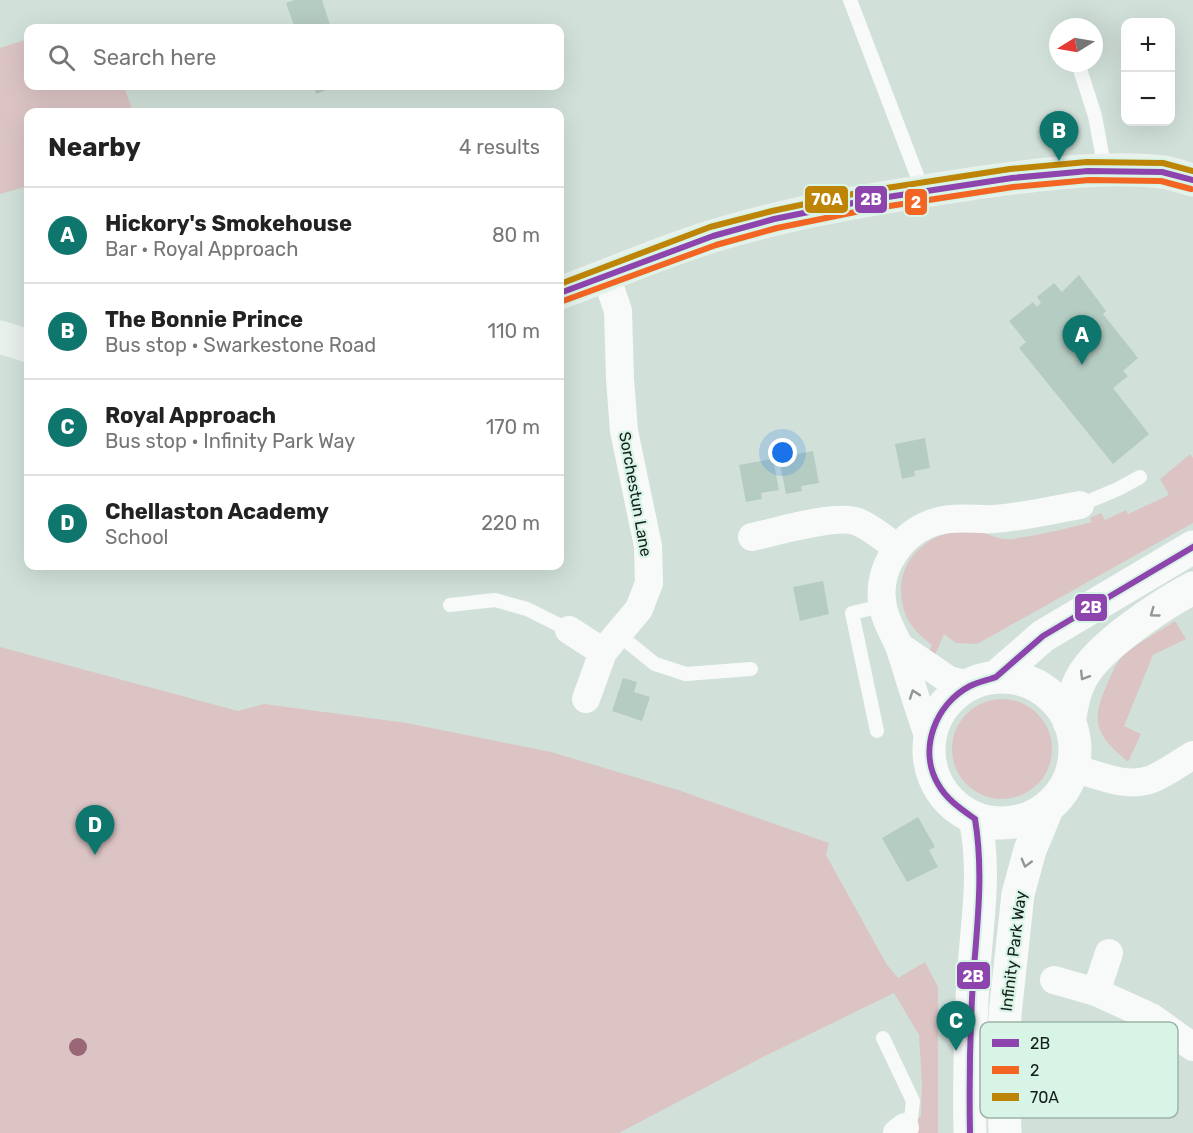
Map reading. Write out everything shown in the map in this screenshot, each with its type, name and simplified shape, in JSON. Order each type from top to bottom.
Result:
[{"type":"main road","points":[[564,291],[676,248],[748,226],[820,210],[923,191],[1028,176],[1105,170],[1184,172]]},
{"type":"main road","points":[[0,337],[24,345]]},
{"type":"street","name":"Sorchestun Lane","points":[[586,699],[611,644],[639,609],[649,583],[648,546],[624,431],[618,312],[606,274]]},
{"type":"street","points":[[930,741],[899,646],[889,628],[882,606],[883,579],[887,563],[897,548],[914,532],[939,521],[955,518],[995,519],[1080,505]]},
{"type":"street","points":[[752,537],[846,519],[857,521],[897,548]]},
{"type":"street","points":[[899,646],[949,680],[982,681],[1018,679],[1040,687],[1062,708],[1069,722],[1075,744],[1073,768],[1064,791],[1047,809],[1036,815],[1012,823],[975,819],[954,806],[939,788],[930,765],[930,741],[933,727],[946,703],[982,681],[1043,636],[1193,547]]},
{"type":"street","points":[[1069,722],[1073,697],[1082,676],[1097,657],[1143,620],[1193,588]]},
{"type":"street","points":[[569,630],[611,644]]},
{"type":"street","points":[[1073,768],[1121,782],[1134,783],[1154,778],[1193,755]]},
{"type":"street","name":"Infinity Park Way","points":[[1005,1022],[1018,894],[1030,850],[1047,809]]},
{"type":"street","name":"Infinity Park Way","points":[[970,1133],[973,981],[982,868],[975,819]]},
{"type":"street","points":[[1096,992],[1109,953]]},
{"type":"street","points":[[1054,980],[1096,992],[1158,1022]]},
{"type":"street","points":[[1178,1036],[1193,1047]]},
{"type":"street","name":"Infinity Park Way","points":[[1005,1118],[1005,1133]]},
{"type":"lane","points":[[850,0],[923,191]]},
{"type":"lane","points":[[1081,72],[1095,116],[1105,170]]},
{"type":"lane","points":[[1080,505],[1140,477]]},
{"type":"lane","points":[[450,605],[495,600],[527,609],[569,630]]},
{"type":"lane","points":[[877,731],[852,613],[882,606]]},
{"type":"lane","points":[[611,644],[656,664],[686,674],[751,669]]},
{"type":"lane","points":[[883,1038],[913,1101],[911,1118],[901,1130]]},
{"type":"shaded area","points":[[24,40],[24,90],[125,90],[132,108],[24,108],[24,187],[0,194],[0,48]]},
{"type":"shaded area","points":[[1190,454],[1193,458],[1193,523],[977,644],[956,643],[944,634],[935,655],[929,651],[932,645],[918,633],[909,621],[901,598],[903,575],[908,563],[926,544],[937,537],[962,530],[1002,539],[1013,539],[1092,522],[1090,518],[1101,513],[1105,520],[1126,510],[1128,514],[1169,495],[1160,479]]},
{"type":"shaded area","points":[[1175,621],[1186,639],[1153,655],[1124,726],[1141,734],[1128,762],[1110,745],[1100,729],[1098,711],[1101,700],[1112,672],[1121,658]]},
{"type":"shaded area","points":[[0,647],[238,711],[264,704],[407,723],[551,752],[678,790],[829,843],[826,855],[887,965],[898,978],[925,962],[938,987],[938,1133],[904,1133],[921,1116],[919,1035],[894,993],[763,1057],[619,1133],[0,1133]]},
{"type":"shaded area","points":[[1002,699],[1021,702],[1038,713],[1049,730],[1052,749],[1049,768],[1038,785],[1021,796],[1002,799],[983,796],[966,785],[955,768],[952,749],[955,730],[966,713],[983,702]]},
{"type":"building","points":[[295,0],[322,0],[330,24],[294,24],[286,3]]},
{"type":"building","points":[[315,90],[326,90],[316,94]]},
{"type":"building","points":[[1079,275],[1106,311],[1103,314],[1138,358],[1123,371],[1128,376],[1113,388],[1149,434],[1113,464],[1019,348],[1026,342],[1009,321],[1033,302],[1037,307],[1041,303],[1037,297],[1054,283],[1062,292]]},
{"type":"building","points":[[925,438],[930,468],[914,471],[915,476],[902,479],[895,444]]},
{"type":"building","points":[[813,451],[819,483],[801,486],[802,491],[786,494],[779,458]]},
{"type":"building","points":[[773,459],[779,490],[761,493],[762,499],[746,502],[739,465]]},
{"type":"building","points":[[823,581],[829,614],[800,621],[793,587]]},
{"type":"building","points":[[623,678],[637,682],[634,692],[650,697],[642,721],[612,711]]},
{"type":"building","points":[[918,817],[935,847],[929,850],[938,867],[907,882],[882,838]]},
{"type":"transit line","name":"70A","points":[[564,282],[710,227],[867,191],[1010,169],[1087,162],[1163,163],[1193,171]]},
{"type":"transit line","name":"2B","points":[[564,292],[713,236],[774,219],[868,200],[1012,178],[1088,171],[1162,172],[1193,180]]},
{"type":"transit line","name":"2","points":[[564,301],[716,245],[777,228],[870,209],[1013,187],[1089,180],[1161,181],[1191,189]]},
{"type":"transit line","name":"2B","points":[[996,677],[1043,636],[1193,547]]},
{"type":"transit line","name":"2B","points":[[975,819],[950,799],[938,784],[932,771],[930,743],[933,729],[947,704],[970,686],[996,677]]},
{"type":"transit line","name":"2B","points":[[970,1133],[971,1018],[979,879],[975,819]]},
{"type":"place","name":"The Bonnie Prince","points":[[1059,161]]},
{"type":"place","name":"Hickory's Smokehouse","points":[[1082,365]]},
{"type":"place","name":"Chellaston Academy","points":[[95,855]]},
{"type":"place","name":"Royal Approach","points":[[956,1051]]}]
